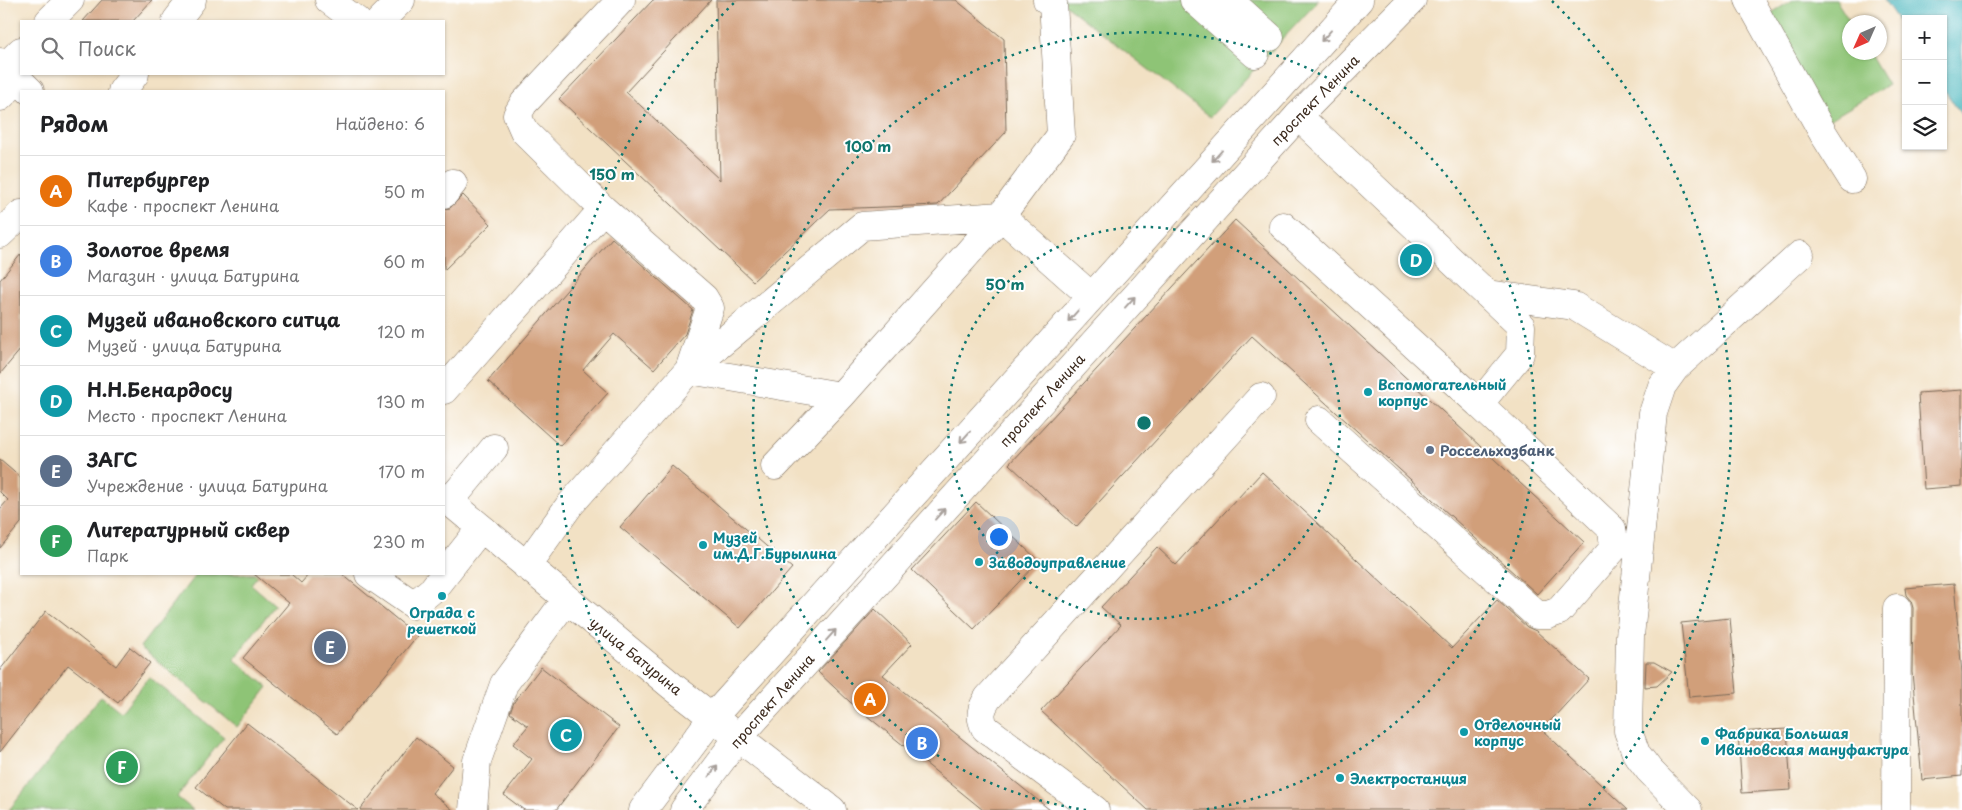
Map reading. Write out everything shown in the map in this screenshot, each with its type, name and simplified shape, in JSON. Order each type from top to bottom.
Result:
[{"type":"main road","points":[[50,20],[70,0]]},
{"type":"main road","points":[[177,20],[192,0]]},
{"type":"main road","points":[[329,0],[355,20]]},
{"type":"main road","points":[[381,20],[401,0]]},
{"type":"main road","points":[[621,0],[524,103],[517,115],[524,131],[603,209],[704,298],[710,308],[689,370]]},
{"type":"main road","points":[[775,466],[1001,216],[1061,135],[1053,3],[1047,0]]},
{"type":"main road","points":[[1194,0],[1263,46],[1229,0]]},
{"type":"main road","points":[[643,810],[712,718],[1359,0]]},
{"type":"main road","name":"проспект Ленина","points":[[684,810],[738,738],[1298,116],[1412,0]]},
{"type":"main road","points":[[1749,0],[1823,133],[1852,179]]},
{"type":"main road","points":[[123,90],[134,75]]},
{"type":"main road","points":[[1298,116],[1521,326],[1520,354],[1479,404]]},
{"type":"main road","points":[[445,389],[603,209]]},
{"type":"main road","points":[[0,234],[20,215]]},
{"type":"main road","points":[[526,566],[569,506],[689,370],[862,226],[1001,216],[1091,296]]},
{"type":"main road","points":[[1283,226],[1479,404],[1612,529],[1614,548],[1559,611],[1548,615],[1537,615],[1319,420]]},
{"type":"main road","points":[[1688,810],[1649,770],[1636,753],[1628,731],[1630,636],[1654,413],[1662,386],[1675,368],[1800,255]]},
{"type":"main road","points":[[1487,294],[1574,306],[1675,368]]},
{"type":"main road","points":[[689,370],[840,396]]},
{"type":"main road","points":[[1095,810],[985,728],[981,719],[982,708],[994,691],[1262,397]]},
{"type":"main road","points":[[447,499],[494,448]]},
{"type":"main road","name":"улица Батурина","points":[[447,499],[566,600],[712,718],[832,810]]},
{"type":"main road","points":[[445,574],[481,528]]},
{"type":"main road","points":[[370,575],[414,605],[433,589],[444,575]]},
{"type":"main road","points":[[473,810],[477,761],[504,684],[566,600]]},
{"type":"main road","points":[[1896,810],[1897,608]]},
{"type":"green space","points":[[1059,0],[1319,0],[1210,117]]},
{"type":"green space","points":[[1793,0],[1836,0],[1846,15],[1842,15],[1842,60],[1873,60],[1888,85],[1827,121],[1768,15]]},
{"type":"green space","points":[[195,575],[258,575],[251,584],[275,605],[234,659],[268,687],[237,727],[140,647]]},
{"type":"green space","points":[[149,677],[224,737],[177,797],[193,810],[9,810],[101,696],[121,712]]},
{"type":"water","points":[[1884,0],[1962,0],[1962,116],[1947,94],[1947,15],[1902,15],[1902,26]]},
{"type":"building","points":[[102,0],[152,0],[134,20],[84,20]]},
{"type":"building","points":[[653,0],[711,0],[626,92],[720,180],[716,0],[956,0],[1004,39],[1006,132],[938,205],[830,209],[753,281],[559,99]]},
{"type":"building","points":[[463,195],[491,224],[445,269],[445,209],[450,208]]},
{"type":"building","points":[[1235,220],[1584,542],[1537,594],[1252,336],[1076,527],[1009,464]]},
{"type":"building","points":[[612,238],[693,310],[685,334],[654,369],[614,334],[583,370],[608,393],[560,446],[488,381]]},
{"type":"building","points":[[20,255],[20,350],[0,374],[0,280]]},
{"type":"building","points":[[1962,390],[1962,486],[1924,489],[1918,393]]},
{"type":"building","points":[[0,460],[20,477],[20,524],[0,548],[0,509],[8,500],[0,492]]},
{"type":"building","name":"Музей им.Д.Г.Бурылина","points":[[672,466],[792,568],[740,628],[620,527]]},
{"type":"building","points":[[1262,472],[1452,648],[1497,600],[1527,627],[1536,631],[1589,679],[1542,730],[1628,810],[1148,810],[1041,711],[1121,625],[1101,607],[1157,547],[1176,565]]},
{"type":"building","points":[[976,502],[1039,561],[974,629],[912,570]]},
{"type":"building","points":[[255,575],[292,575],[301,583],[308,575],[343,575],[417,636],[337,734],[243,658],[289,603]]},
{"type":"building","points":[[1954,584],[1962,673],[1962,776],[1922,780],[1912,672],[1913,608],[1911,601],[1906,595],[1905,588]]},
{"type":"building","points":[[875,609],[912,644],[883,675],[1050,810],[983,810],[850,702],[818,672]]},
{"type":"building","points":[[46,611],[116,666],[130,647],[150,663],[118,703],[68,665],[0,752],[0,670]]},
{"type":"building","points":[[1730,618],[1737,693],[1689,697],[1681,623]]},
{"type":"building","points":[[1646,662],[1654,662],[1672,672],[1657,686],[1645,687]]},
{"type":"building","points":[[541,667],[619,727],[556,810],[524,810],[504,795],[532,759],[513,744],[528,726],[510,713],[514,702]]},
{"type":"building","points":[[247,723],[358,810],[225,810],[196,787]]},
{"type":"building","points":[[1787,729],[1791,790],[1742,793],[1738,732]]},
{"type":"building","points":[[416,737],[453,766],[432,793],[453,810],[360,810]]},
{"type":"place","name":"Н.Н.Бенардосу","points":[[1416,260]]},
{"type":"place","name":"Вспомогательный корпус","points":[[1368,392]]},
{"type":"place","name":"Россельхозбанк","points":[[1430,450]]},
{"type":"place","name":"Музей им.Д.Г.Бурылина","points":[[703,545]]},
{"type":"place","name":"Заводоуправление","points":[[979,562]]},
{"type":"place","name":"Ограда с решеткой","points":[[442,596]]},
{"type":"place","name":"ЗАГС","points":[[330,647]]},
{"type":"place","name":"Питербургер","points":[[870,699]]},
{"type":"place","name":"Отделочный корпус","points":[[1464,732]]},
{"type":"place","name":"Музей ивановского ситца","points":[[566,735]]},
{"type":"place","name":"Фабрика Большая Ивановская мануфактура","points":[[1705,741]]},
{"type":"place","name":"Золотое время","points":[[922,743]]},
{"type":"place","name":"Литературный сквер","points":[[122,767]]},
{"type":"place","name":"Электростанция","points":[[1340,778]]}]
